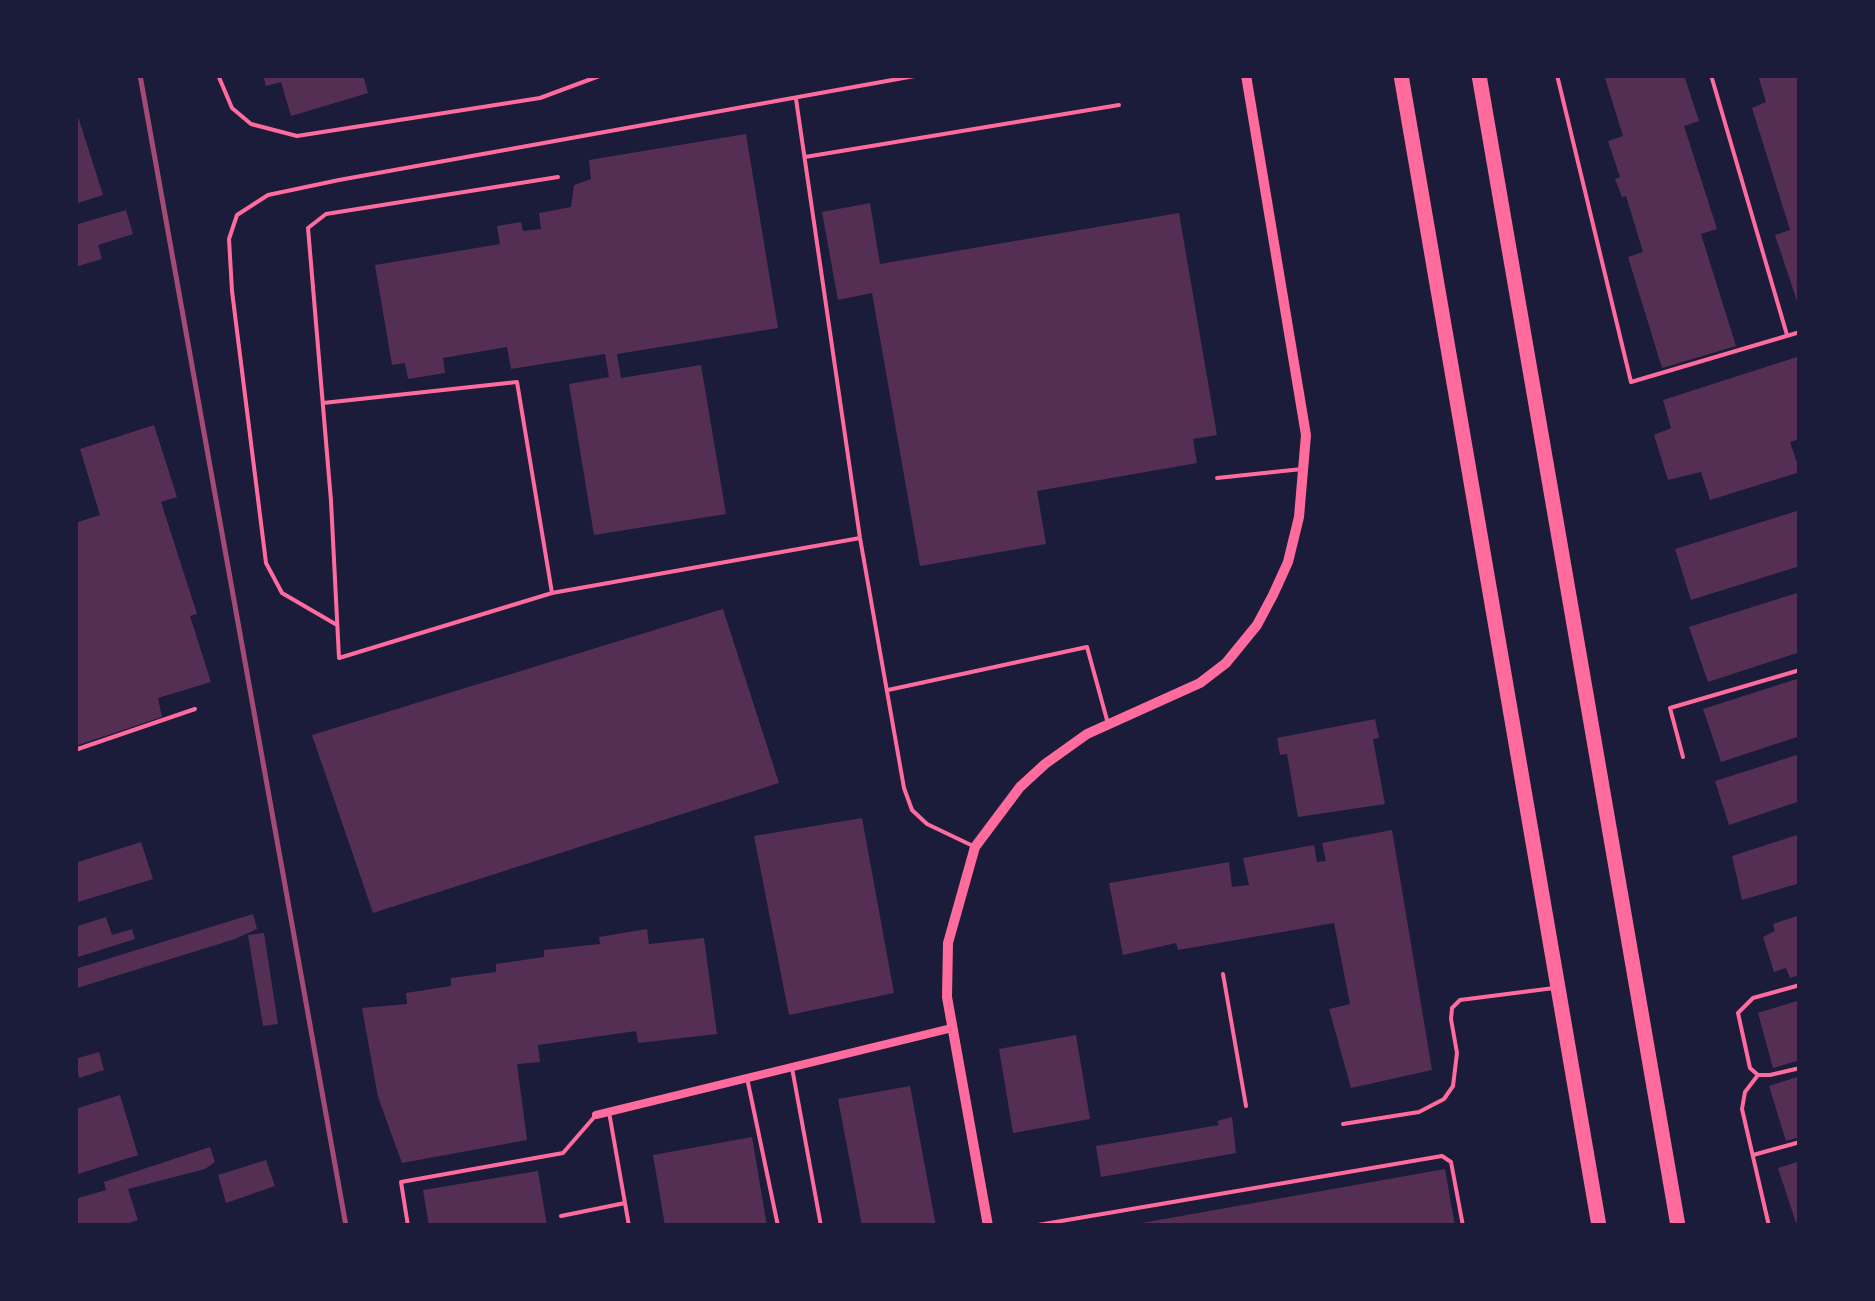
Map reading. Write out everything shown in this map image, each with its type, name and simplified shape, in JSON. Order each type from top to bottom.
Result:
[{"type":"highway","points":[[1401,75],[1600,1226]]},
{"type":"highway","points":[[1479,75],[1678,1226]]},
{"type":"street","points":[[988,1226],[952,1028],[948,943],[975,847],[1020,786],[1087,734],[1200,683],[1226,663],[1257,626],[1288,562],[1306,469],[1306,435],[1246,75]]},
{"type":"street","points":[[596,1115],[952,1028]]},
{"type":"lane","points":[[218,75],[232,108],[251,124],[298,136],[540,98],[602,75]]},
{"type":"lane","points":[[337,625],[282,592],[266,562],[232,292],[229,239],[237,215],[268,195],[339,180],[920,75]]},
{"type":"lane","points":[[1557,75],[1631,382],[1800,332]]},
{"type":"lane","points":[[1711,75],[1787,336]]},
{"type":"lane","points":[[796,97],[860,538],[912,810],[927,824],[975,847]]},
{"type":"lane","points":[[805,157],[1119,105]]},
{"type":"lane","points":[[558,178],[326,214],[308,228],[339,658],[552,593],[860,538]]},
{"type":"lane","points":[[323,403],[517,382],[552,593]]},
{"type":"lane","points":[[1217,478],[1306,469]]},
{"type":"lane","points":[[887,690],[1088,646],[1108,725]]},
{"type":"lane","points":[[1683,757],[1670,708],[1800,670]]},
{"type":"lane","points":[[75,750],[195,708]]},
{"type":"lane","points":[[1223,974],[1246,1106]]},
{"type":"lane","points":[[1758,1075],[1750,1068],[1742,1040],[1742,1004],[1800,985]]},
{"type":"lane","points":[[1344,1124],[1419,1112],[1444,1100],[1453,1086],[1458,1053],[1451,1019],[1452,1008],[1460,1000],[1558,988]]},
{"type":"lane","points":[[792,1067],[820,1226]]},
{"type":"lane","points":[[1769,1226],[1742,1109],[1745,1092],[1758,1075],[1800,1068]]},
{"type":"lane","points":[[747,1078],[778,1226]]},
{"type":"lane","points":[[609,1112],[629,1226]]},
{"type":"lane","points":[[408,1226],[401,1182],[563,1153],[596,1115]]},
{"type":"lane","points":[[1753,1156],[1800,1142]]},
{"type":"lane","points":[[1032,1226],[1442,1156],[1451,1162],[1463,1226]]},
{"type":"lane","points":[[560,1216],[625,1203]]},
{"type":"building","points":[[263,75],[363,75],[368,93],[291,116],[281,82],[266,86]]},
{"type":"building","points":[[1604,75],[1684,75],[1699,121],[1684,126],[1717,229],[1701,234],[1736,346],[1662,368],[1628,257],[1643,252],[1626,196],[1622,197],[1615,179],[1620,177],[1608,141],[1623,136]]},
{"type":"building","points":[[1758,75],[1800,75],[1800,310],[1775,235],[1790,230],[1752,108],[1766,102]]},
{"type":"building","points":[[75,107],[103,195],[75,204]]},
{"type":"building","points":[[746,134],[778,328],[617,354],[621,378],[701,365],[726,514],[594,535],[569,384],[609,377],[605,354],[511,369],[507,347],[443,358],[445,373],[408,379],[405,363],[392,365],[375,265],[500,244],[497,226],[521,222],[523,231],[541,229],[539,213],[571,207],[574,185],[591,179],[589,160]]},
{"type":"building","points":[[870,203],[880,264],[1179,213],[1217,435],[1193,439],[1197,463],[1037,491],[1046,544],[920,566],[872,293],[838,300],[822,212]]},
{"type":"building","points":[[126,210],[133,234],[98,245],[102,259],[75,267],[75,225]]},
{"type":"building","points":[[1800,356],[1800,439],[1790,442],[1800,472],[1710,500],[1701,472],[1668,480],[1654,435],[1671,428],[1663,400]]},
{"type":"building","points":[[154,425],[177,497],[161,502],[197,614],[190,616],[211,682],[158,698],[162,717],[75,746],[75,523],[100,515],[80,449]]},
{"type":"building","points":[[1800,510],[1800,566],[1691,600],[1675,549]]},
{"type":"building","points":[[1800,592],[1800,652],[1708,682],[1689,627]]},
{"type":"building","points":[[723,609],[779,783],[373,913],[312,735]]},
{"type":"building","points":[[1800,678],[1800,736],[1721,762],[1703,709]]},
{"type":"building","points":[[1375,719],[1379,738],[1373,739],[1385,804],[1298,817],[1287,754],[1280,755],[1277,738]]},
{"type":"building","points":[[1800,754],[1800,801],[1729,825],[1715,781]]},
{"type":"building","points":[[862,818],[894,993],[789,1015],[754,836]]},
{"type":"building","points":[[1392,830],[1432,1070],[1351,1088],[1329,1009],[1350,1004],[1334,923],[1178,950],[1176,943],[1123,955],[1109,883],[1229,862],[1232,887],[1249,885],[1243,858],[1314,845],[1317,862],[1326,861],[1322,843]]},
{"type":"building","points":[[1800,834],[1800,883],[1742,900],[1732,856]]},
{"type":"building","points":[[141,842],[153,879],[75,903],[75,863]]},
{"type":"building","points":[[253,914],[257,929],[235,939],[77,988],[75,969]]},
{"type":"building","points":[[1800,915],[1800,975],[1790,978],[1786,968],[1774,972],[1763,937],[1775,931],[1773,924]]},
{"type":"building","points":[[106,917],[112,935],[132,929],[135,939],[75,958],[75,927]]},
{"type":"building","points":[[647,929],[649,944],[704,938],[717,1034],[638,1043],[636,1031],[538,1045],[540,1062],[517,1064],[527,1140],[402,1163],[378,1097],[362,1008],[407,1004],[406,993],[451,986],[451,978],[496,972],[496,964],[544,957],[544,950],[600,944],[599,937]]},
{"type":"building","points":[[264,933],[278,1024],[263,1026],[248,935]]},
{"type":"building","points":[[1800,1000],[1800,1060],[1773,1068],[1758,1013]]},
{"type":"building","points":[[1076,1035],[1090,1119],[1013,1133],[999,1049]]},
{"type":"building","points":[[99,1052],[104,1070],[79,1078],[75,1059]]},
{"type":"building","points":[[1800,1076],[1800,1137],[1786,1141],[1769,1086]]},
{"type":"building","points":[[910,1086],[936,1226],[862,1226],[838,1099]]},
{"type":"building","points":[[120,1095],[138,1155],[75,1175],[75,1109]]},
{"type":"building","points":[[1232,1117],[1236,1153],[1101,1177],[1096,1146],[1219,1125],[1217,1121]]},
{"type":"building","points":[[752,1137],[767,1226],[665,1226],[653,1155]]},
{"type":"building","points":[[210,1147],[215,1162],[205,1169],[128,1189],[138,1220],[120,1226],[75,1226],[75,1199],[106,1190],[104,1182]]},
{"type":"building","points":[[266,1160],[275,1186],[226,1203],[218,1175]]},
{"type":"building","points":[[1800,1161],[1800,1226],[1797,1226],[1778,1168]]},
{"type":"building","points":[[1445,1169],[1455,1226],[1136,1224]]},
{"type":"building","points":[[538,1171],[547,1226],[429,1226],[423,1190]]},
{"type":"railway","points":[[140,75],[346,1226]]}]
